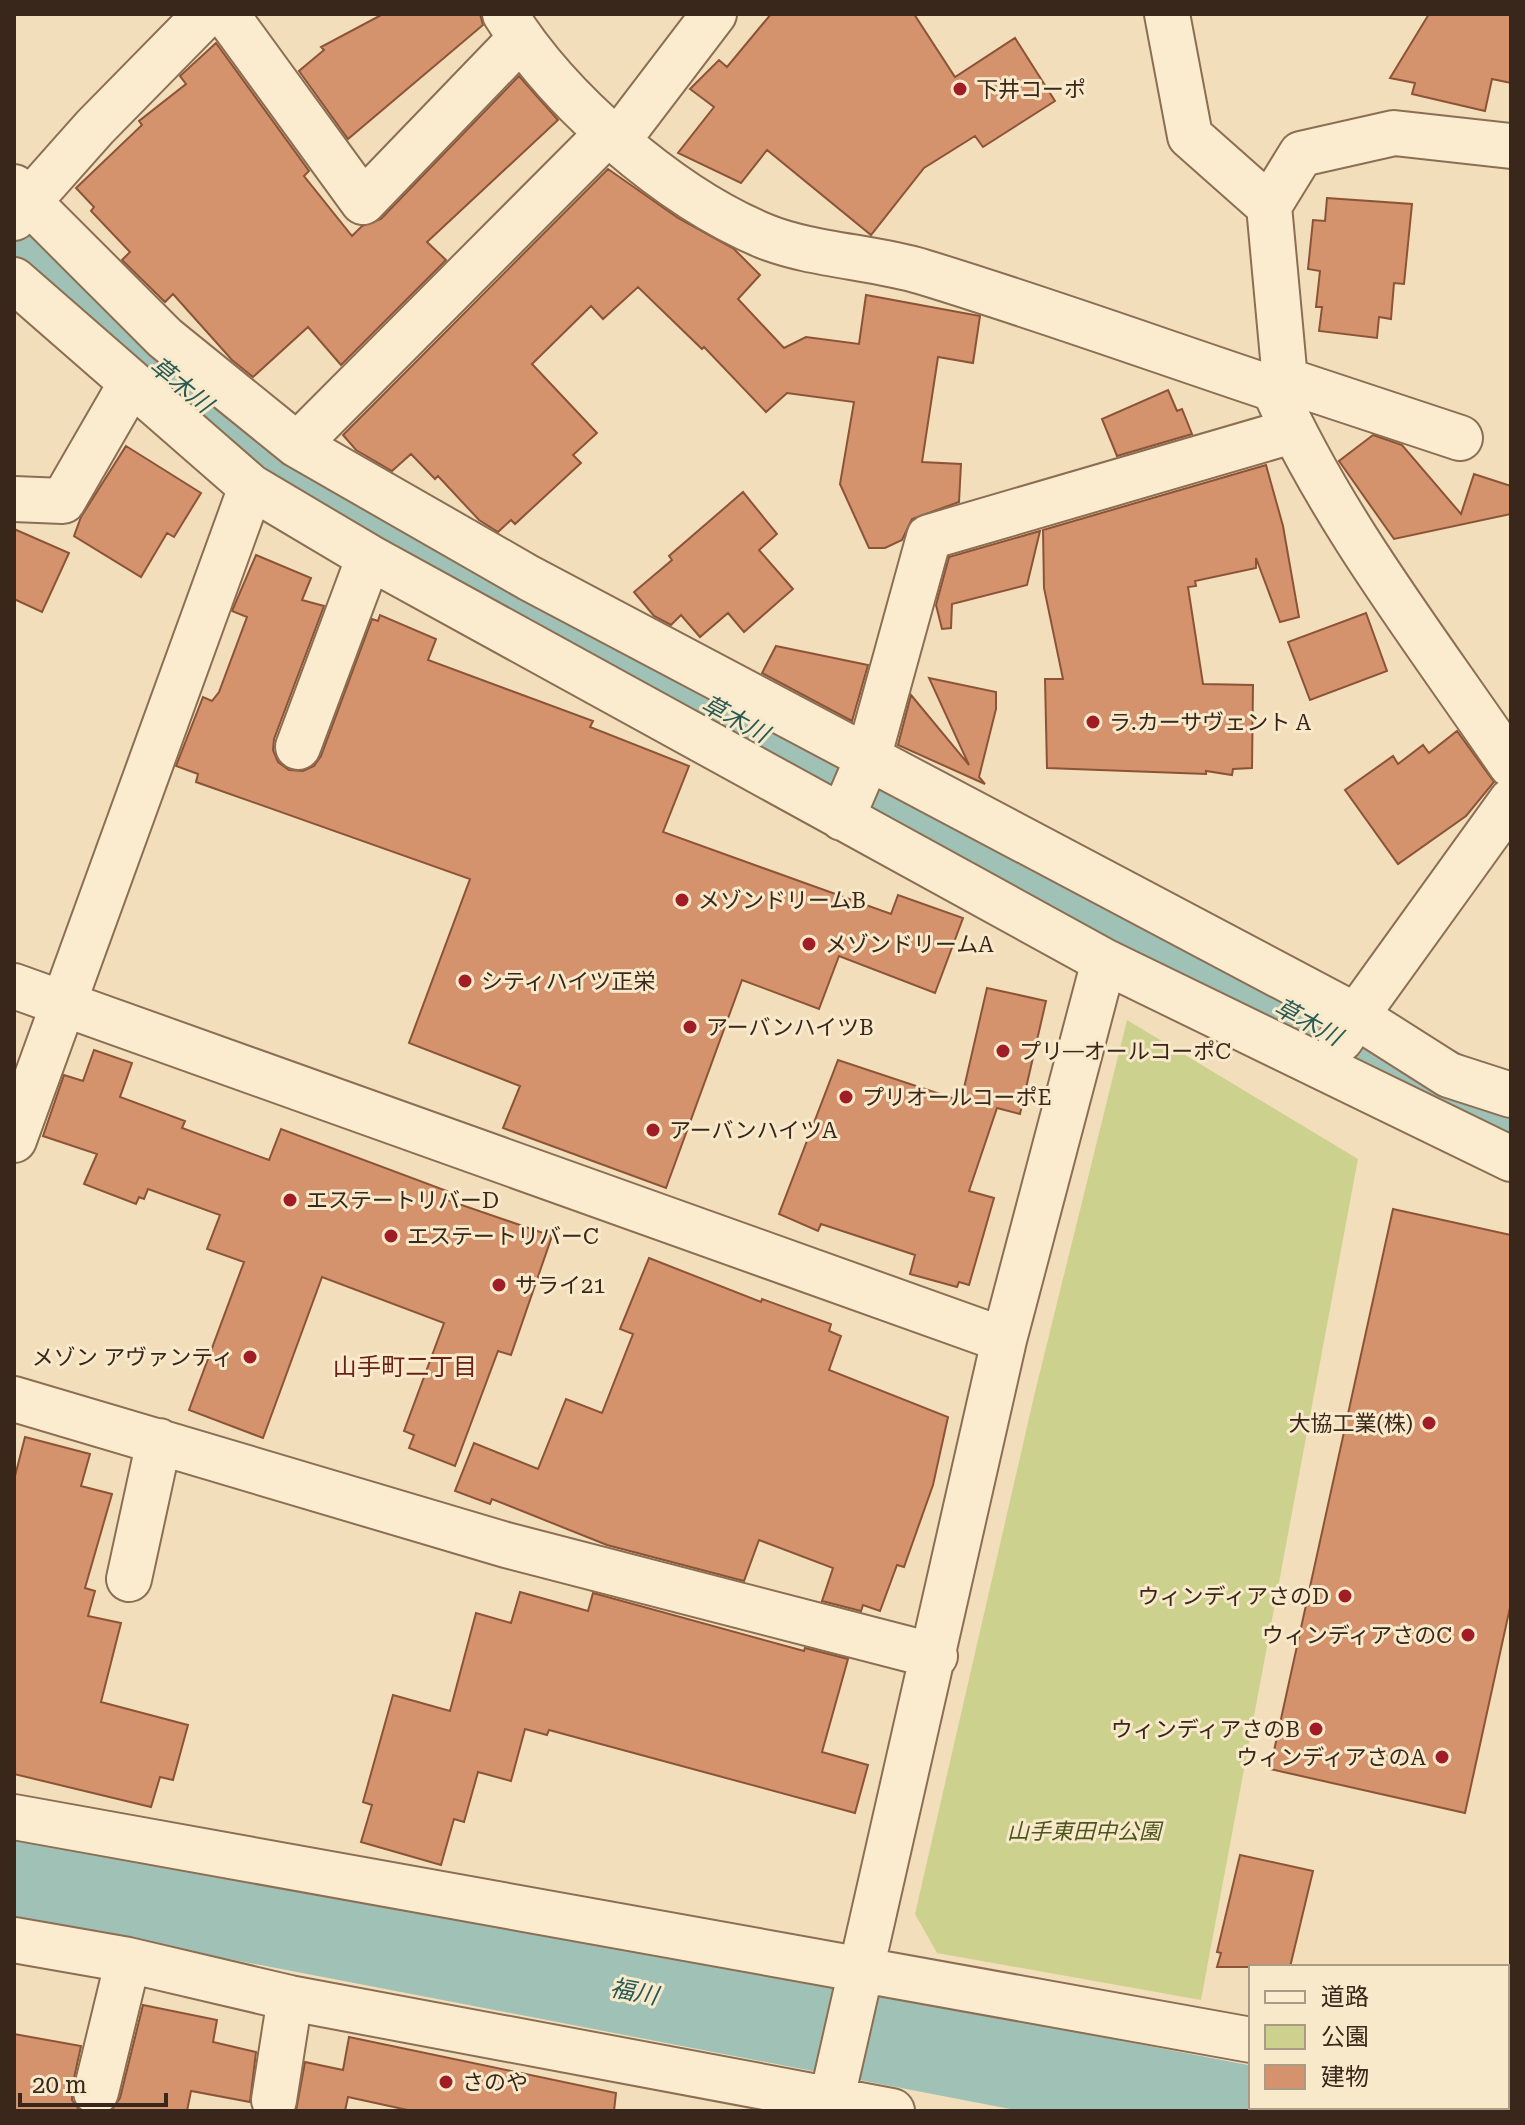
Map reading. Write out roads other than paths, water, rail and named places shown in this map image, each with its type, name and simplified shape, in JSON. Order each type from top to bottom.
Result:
[{"type":"street","points":[[206,14],[18,204],[165,338],[297,445],[529,578],[855,787],[1104,961],[1340,1042],[1511,1095]]},
{"type":"street","points":[[226,14],[363,202],[513,26],[613,136],[676,188],[765,236],[921,272],[1279,385],[1460,438]]},
{"type":"street","points":[[297,445],[613,136],[714,14]]},
{"type":"street","points":[[1167,14],[1190,136],[1269,206]]},
{"type":"street","points":[[1511,146],[1394,133],[1301,154],[1269,206],[1279,385],[1292,431],[1354,533],[1511,765]]},
{"type":"street","points":[[14,280],[130,385],[251,487],[369,557],[855,787],[1340,1042],[1511,1159]]},
{"type":"street","points":[[14,499],[63,501],[130,385]]},
{"type":"street","points":[[855,787],[929,537],[1292,431]]},
{"type":"street","points":[[14,1140],[251,487]]},
{"type":"street","points":[[298,747],[369,557]]},
{"type":"street","points":[[1340,1042],[1511,801]]},
{"type":"street","points":[[833,2096],[935,1656],[1004,1340],[1104,961]]},
{"type":"street","points":[[14,986],[1004,1340]]},
{"type":"street","points":[[14,1399],[506,1545],[935,1656]]},
{"type":"street","points":[[129,1579],[159,1441]]},
{"type":"street","points":[[14,1817],[860,1982],[1249,2040]]},
{"type":"street","points":[[14,1940],[128,1960],[290,1998],[833,2096],[892,2111]]},
{"type":"street","points":[[96,2092],[128,1960]]},
{"type":"street","points":[[274,2100],[290,1998]]},
{"type":"waterway","name":"草木川","points":[[14,231],[134,347],[266,452],[393,538],[1457,1101],[1511,1123]]},
{"type":"waterway","name":"福川","points":[[14,1873],[1254,2111]]},
{"type":"place","name":"下井コーポ","points":[[960,89]]},
{"type":"place","name":"ラ.カーサヴェント A","points":[[1093,722]]},
{"type":"place","name":"メゾンドリームB","points":[[682,900]]},
{"type":"place","name":"メゾンドリームA","points":[[809,944]]},
{"type":"place","name":"シティハイツ正栄","points":[[465,981]]},
{"type":"place","name":"アーバンハイツB","points":[[690,1027]]},
{"type":"place","name":"プリ―オールコーポC","points":[[1003,1051]]},
{"type":"place","name":"プリオールコーポE","points":[[846,1097]]},
{"type":"place","name":"アーバンハイツA","points":[[653,1130]]},
{"type":"place","name":"エステートリバーD","points":[[290,1200]]},
{"type":"place","name":"エステートリバーC","points":[[391,1236]]},
{"type":"place","name":"サライ21","points":[[499,1285]]},
{"type":"place","name":"メゾン アヴァンティ","points":[[250,1357]]},
{"type":"place","name":"大協工業(株)","points":[[1429,1423]]},
{"type":"place","name":"ウィンディアさのD","points":[[1345,1596]]},
{"type":"place","name":"ウィンディアさのC","points":[[1468,1635]]},
{"type":"place","name":"ウィンディアさのB","points":[[1316,1729]]},
{"type":"place","name":"ウィンディアさのA","points":[[1442,1757]]},
{"type":"place","name":"さのや","points":[[446,2082]]},
{"type":"district","name":"山手町二丁目","points":[[405,1367]]},
{"type":"park label","name":"山手東田中公園","points":[[1084,1831]]}]
